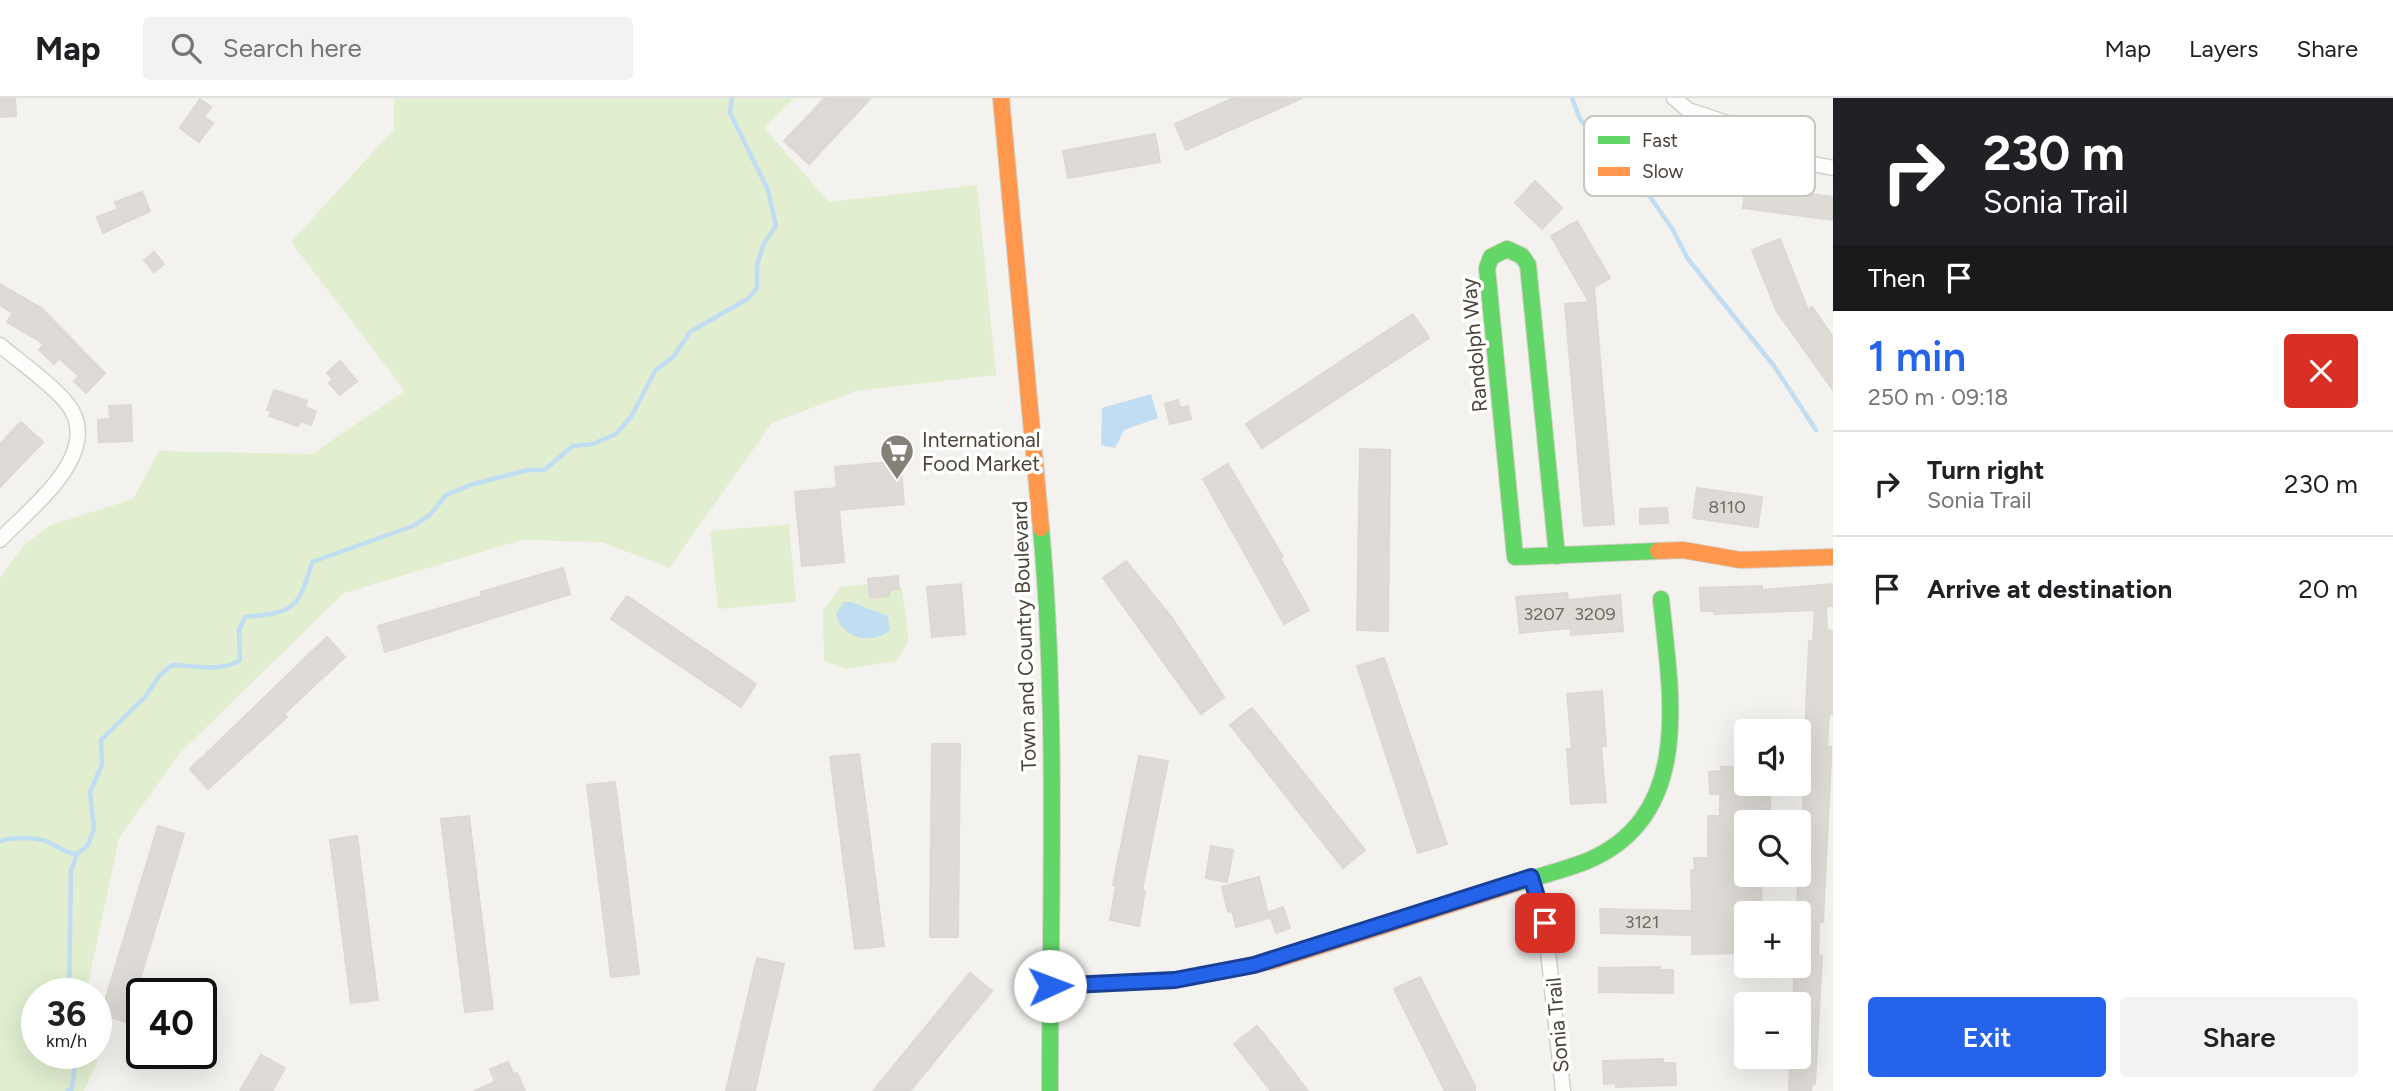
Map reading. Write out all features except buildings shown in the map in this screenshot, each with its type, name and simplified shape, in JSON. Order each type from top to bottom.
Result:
[{"type":"street","name":"Town and Country Boulevard","points":[[1001,98],[1049,621],[1052,696],[1050,1091]]},
{"type":"street","points":[[1674,98],[1688,110],[1706,116]]},
{"type":"street","points":[[1815,165],[1833,168]]},
{"type":"street","name":"Randolph Way","points":[[1557,556],[1528,265],[1522,256],[1507,249],[1491,257],[1487,268],[1516,557],[1557,556],[1683,550],[1740,559],[1833,556]]},
{"type":"street","points":[[0,345],[66,403],[75,418],[78,441],[69,466],[0,540]]},
{"type":"street","points":[[1050,986],[1166,981],[1262,964],[1589,860],[1613,848],[1633,832],[1664,784],[1670,757],[1672,730],[1661,599]]},
{"type":"street","name":"Sonia Trail","points":[[1531,877],[1545,923],[1563,1091]]},
{"type":"green space","points":[[394,98],[795,98],[764,128],[829,202],[977,185],[996,375],[856,391],[772,423],[669,568],[602,542],[522,540],[344,593],[180,753],[119,838],[89,978],[21,978],[21,1069],[94,1069],[84,1091],[0,1091],[0,578],[24,545],[51,525],[133,499],[159,451],[312,454],[405,391],[291,242],[394,129]]},
{"type":"green space","points":[[789,524],[796,602],[718,609],[710,531]]},
{"type":"green space","points":[[868,584],[870,598],[889,596],[889,590],[902,587],[909,641],[896,661],[846,669],[824,661],[823,610],[841,587]]},
{"type":"water","points":[[1151,394],[1158,418],[1124,430],[1115,448],[1101,445],[1102,408]]},
{"type":"water","points":[[844,602],[851,602],[888,616],[890,630],[875,638],[851,634],[844,629],[836,614]]},
{"type":"waterway","points":[[69,978],[71,871],[77,854],[88,845],[94,829],[90,792],[102,765],[101,740],[145,697],[160,675],[172,665],[216,667],[240,660],[239,630],[245,617],[274,613],[291,606],[302,591],[312,562],[413,526],[430,515],[446,495],[473,484],[528,470],[544,470],[573,446],[593,444],[616,434],[631,417],[655,371],[674,356],[690,332],[749,298],[757,288],[757,265],[764,243],[776,226],[768,190],[730,113],[732,98]]},
{"type":"waterway","points":[[1572,98],[1584,124]]},
{"type":"waterway","points":[[1649,196],[1673,230],[1688,259],[1774,366],[1816,430]]},
{"type":"waterway","points":[[0,841],[17,838],[41,840],[77,854]]},
{"type":"waterway","points":[[68,1091],[72,1089],[74,1069]]},
{"type":"traffic: fast","points":[[1557,556],[1528,265],[1522,256],[1507,249],[1491,257],[1487,268],[1515,557],[1658,551]]},
{"type":"traffic: fast","points":[[1041,528],[1050,669],[1050,1091]]},
{"type":"traffic: fast","points":[[1515,884],[1587,861],[1622,840],[1646,814],[1661,782],[1668,747],[1669,672],[1661,599]]},
{"type":"traffic: slow","points":[[1001,98],[1041,528]]},
{"type":"traffic: slow","points":[[1658,551],[1683,550],[1740,560],[1833,557]]},
{"type":"traffic: slow","points":[[1050,986],[1175,980],[1273,961],[1515,884]]},
{"type":"place","name":"International Food Market","points":[[897,481]]},
{"type":"route","points":[[1050,986],[1175,980],[1273,961],[1531,877],[1545,923]]}]
